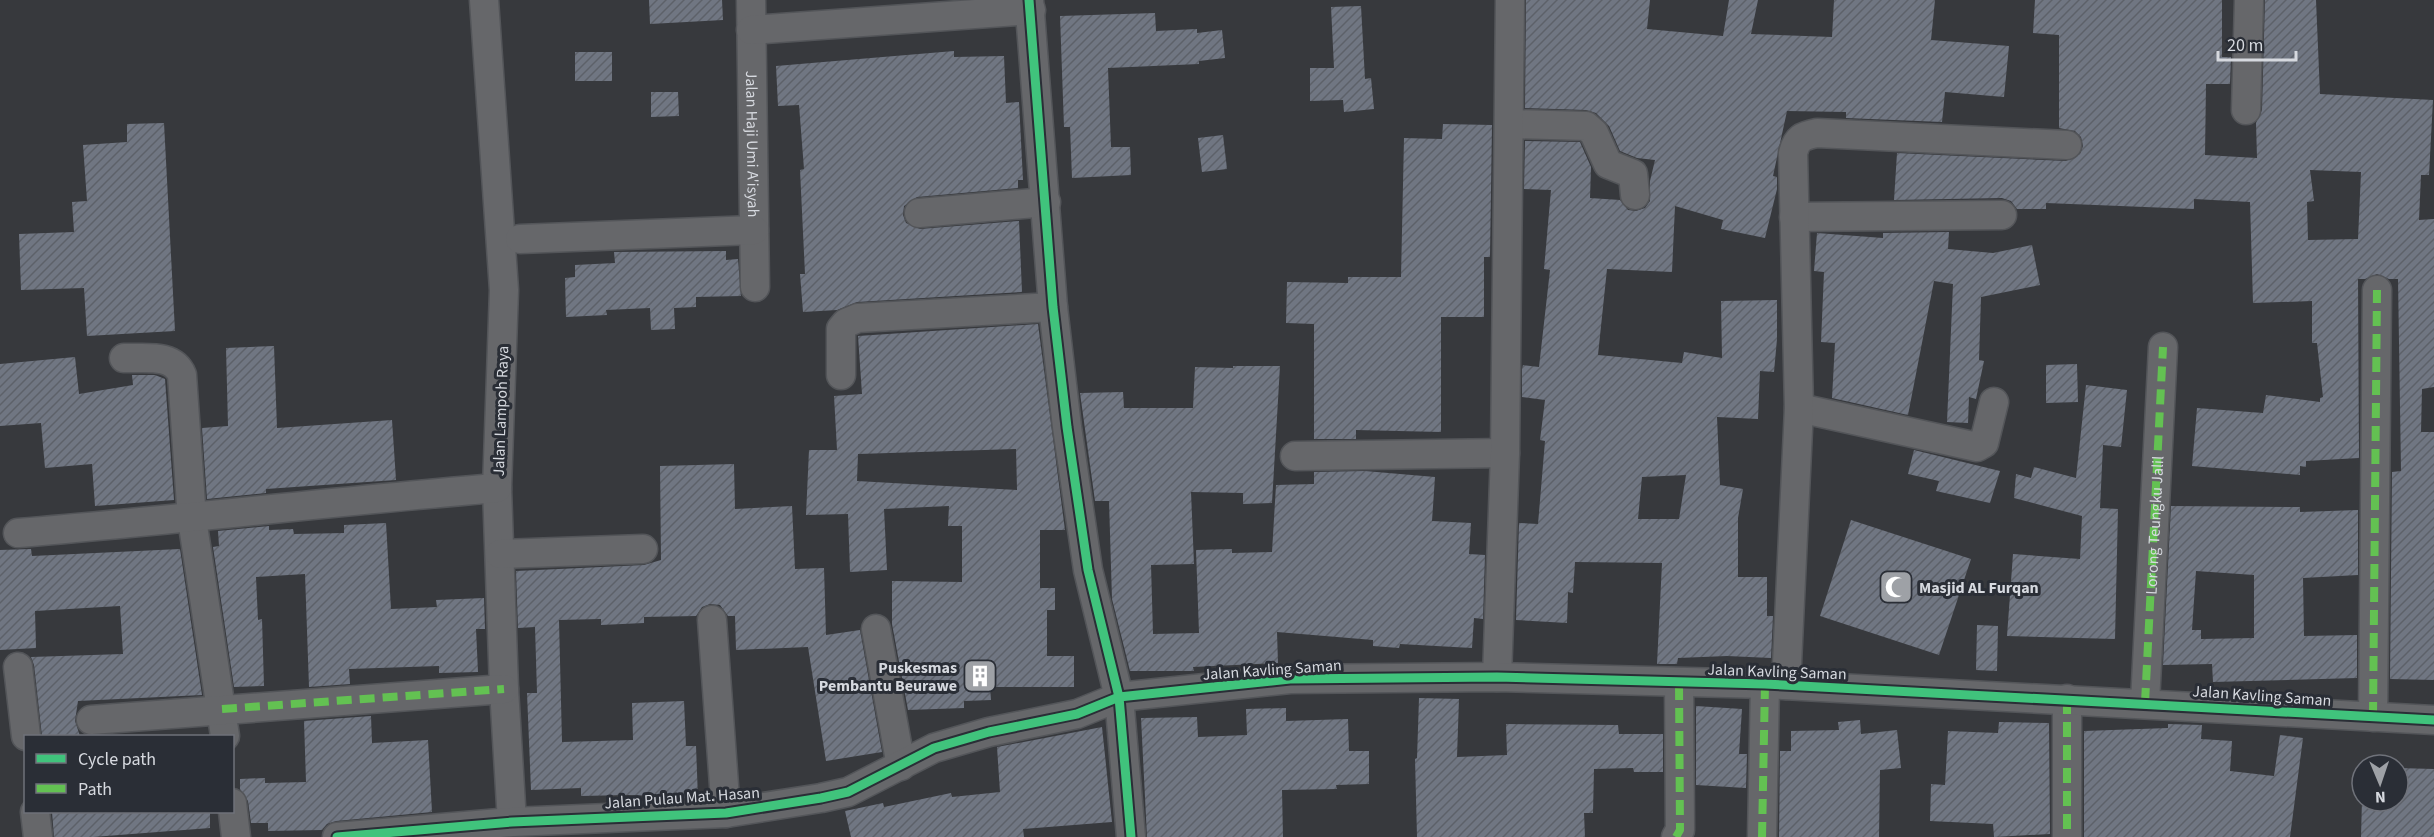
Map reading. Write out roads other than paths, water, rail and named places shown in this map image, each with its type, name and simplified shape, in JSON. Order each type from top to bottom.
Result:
[{"type":"street","name":"Jalan Lampoh Raya","points":[[484,0],[504,290],[497,488],[504,689],[512,822]]},
{"type":"street","name":"Jalan Haji Umi A'isyah","points":[[751,0],[755,287]]},
{"type":"street","points":[[1497,677],[1505,453],[1510,0]]},
{"type":"street","points":[[2246,110],[2249,0]]},
{"type":"street","points":[[751,30],[1030,5],[1053,307],[1066,427],[1088,570],[1119,697],[1131,837]]},
{"type":"street","points":[[1510,124],[1586,126],[1594,133],[1608,164],[1634,174],[1635,195]]},
{"type":"street","points":[[1762,837],[1799,408],[1793,153],[1796,142],[1803,136],[1817,134],[2067,145]]},
{"type":"street","points":[[919,213],[1046,202]]},
{"type":"street","points":[[1794,218],[2002,214]]},
{"type":"street","points":[[520,239],[754,230]]},
{"type":"street","points":[[2373,717],[2377,290]]},
{"type":"street","points":[[841,375],[841,329],[846,323],[858,318],[1053,307]]},
{"type":"street","name":"Lorong Teungku Jalil","points":[[2145,703],[2163,347]]},
{"type":"street","points":[[124,358],[168,360],[178,365],[182,375],[192,519],[223,723]]},
{"type":"street","points":[[1799,408],[1977,447],[1984,443],[1994,402]]},
{"type":"street","points":[[1296,456],[1505,453]]},
{"type":"street","points":[[18,533],[192,519],[317,503],[497,488]]},
{"type":"street","points":[[500,554],[643,549]]},
{"type":"street","points":[[712,620],[726,813]]},
{"type":"street","points":[[876,629],[901,766]]},
{"type":"street","points":[[18,667],[26,735]]},
{"type":"street","name":"Jalan Kavling Saman","points":[[1119,697],[1290,679],[1497,677],[1775,684],[2434,720]]},
{"type":"street","points":[[1676,837],[1680,830],[1678,683]]},
{"type":"street","points":[[91,720],[223,723],[504,689]]},
{"type":"street","name":"Jalan Pulau Mat. Hasan","points":[[336,837],[512,822],[634,827],[848,792],[934,748],[989,732],[1077,714],[1119,697]]},
{"type":"street","points":[[2067,699],[2067,837]]},
{"type":"street","points":[[35,813],[38,837]]},
{"type":"street","points":[[233,813],[236,837]]},
{"type":"place","name":"Masjid AL Furqan","points":[[1896,587]]},
{"type":"place","name":"Puskesmas Pembantu Beurawe","points":[[980,676]]}]
